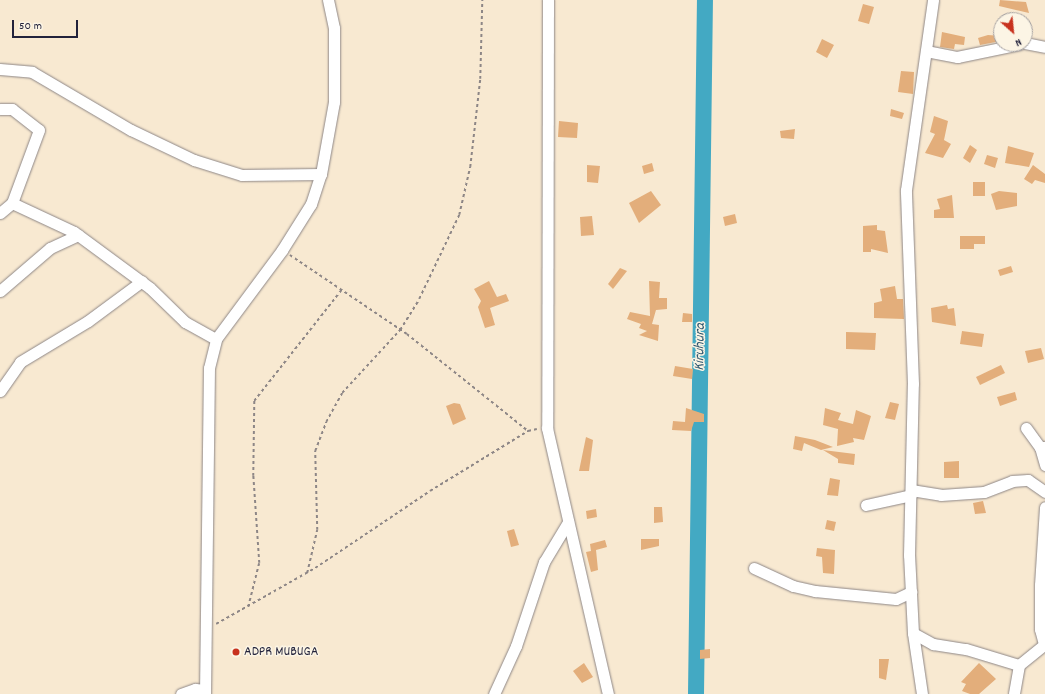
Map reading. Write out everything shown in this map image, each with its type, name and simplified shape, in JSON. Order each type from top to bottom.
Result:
[{"type":"street","points":[[181,694],[195,688],[205,692],[209,368],[216,339],[282,250],[311,204],[321,174],[334,102],[334,28],[328,0]]},
{"type":"street","points":[[548,0],[547,428],[608,694]]},
{"type":"street","points":[[922,694],[913,633],[911,592],[913,384],[906,190],[934,0]]},
{"type":"street","points":[[1033,45],[1045,47]]},
{"type":"street","points":[[926,51],[957,57],[993,50]]},
{"type":"street","points":[[0,69],[32,72],[131,130],[201,162],[242,175],[321,174]]},
{"type":"street","points":[[0,109],[12,109],[39,130],[12,204],[0,213]]},
{"type":"street","points":[[12,204],[78,236],[142,281],[185,322],[216,339]]},
{"type":"street","points":[[0,291],[50,248],[78,236]]},
{"type":"street","points":[[0,391],[20,362],[88,321],[142,281]]},
{"type":"street","points":[[1026,428],[1042,447],[1045,465]]},
{"type":"street","points":[[866,504],[911,492],[941,495],[984,492],[1012,481],[1028,480],[1045,492]]},
{"type":"street","points":[[1014,694],[1019,666],[1044,644],[1040,629],[1040,584],[1045,506]]},
{"type":"street","points":[[494,694],[516,646],[544,562],[568,522]]},
{"type":"street","points":[[754,568],[792,586],[815,591],[896,600],[911,592]]},
{"type":"street","points":[[913,633],[933,644],[966,649],[1019,666]]},
{"type":"path","points":[[307,573],[317,530],[315,451],[326,422],[342,393],[400,330],[419,299],[458,214],[470,167],[480,78],[482,0]]},
{"type":"path","points":[[282,250],[342,289],[400,330],[528,431]]},
{"type":"path","points":[[248,607],[259,563],[253,476],[254,402],[342,289]]},
{"type":"path","points":[[206,629],[307,573],[528,431],[547,428]]},
{"type":"building","points":[[1000,0],[1026,2],[1029,12],[1025,12],[999,6]]},
{"type":"building","points":[[863,4],[874,7],[869,24],[858,21]]},
{"type":"building","points":[[942,32],[965,37],[964,45],[955,44],[954,49],[940,47]]},
{"type":"building","points":[[988,35],[993,35],[993,43],[980,45],[978,38]]},
{"type":"building","points":[[822,39],[834,45],[827,58],[816,52]]},
{"type":"building","points":[[901,71],[914,72],[913,94],[898,92]]},
{"type":"building","points":[[891,109],[904,113],[902,119],[890,116]]},
{"type":"building","points":[[934,116],[948,121],[944,140],[951,144],[943,158],[925,153],[935,134],[930,132]]},
{"type":"building","points":[[559,121],[578,123],[577,138],[558,137]]},
{"type":"building","points":[[795,129],[794,139],[781,138],[780,131]]},
{"type":"building","points":[[970,145],[977,150],[970,163],[963,158]]},
{"type":"building","points":[[1008,146],[1034,153],[1029,167],[1005,163]]},
{"type":"building","points":[[987,155],[998,158],[995,168],[984,164]]},
{"type":"building","points":[[652,163],[654,171],[644,174],[642,166]]},
{"type":"building","points":[[587,165],[600,166],[598,183],[587,182]]},
{"type":"building","points":[[1033,165],[1045,174],[1045,183],[1035,180],[1032,184],[1024,179]]},
{"type":"building","points":[[973,182],[985,182],[985,196],[973,196]]},
{"type":"building","points":[[651,191],[661,205],[639,223],[629,203]]},
{"type":"building","points":[[999,191],[1017,193],[1017,206],[996,210],[991,194]]},
{"type":"building","points":[[952,195],[954,218],[934,218],[934,210],[940,209],[937,199]]},
{"type":"building","points":[[735,214],[737,223],[725,226],[723,217]]},
{"type":"building","points":[[592,216],[594,235],[581,236],[580,217]]},
{"type":"building","points":[[877,225],[877,230],[885,231],[888,253],[871,249],[871,252],[863,252],[863,226]]},
{"type":"building","points":[[960,236],[985,236],[985,244],[974,244],[974,249],[960,249]]},
{"type":"building","points":[[1011,266],[1013,272],[1000,276],[998,270]]},
{"type":"building","points":[[620,268],[627,271],[613,289],[608,284]]},
{"type":"building","points":[[489,281],[497,297],[506,294],[509,301],[490,308],[495,325],[485,328],[478,307],[481,301],[474,289]]},
{"type":"building","points":[[649,281],[660,282],[659,298],[667,298],[667,309],[656,310],[652,324],[659,325],[658,341],[639,335],[647,331],[639,328],[641,324],[627,319],[630,312],[650,316]]},
{"type":"building","points":[[895,286],[897,299],[903,299],[904,319],[874,318],[874,303],[882,301],[880,289]]},
{"type":"building","points":[[947,305],[948,309],[954,308],[956,326],[932,322],[931,308]]},
{"type":"building","points":[[683,313],[692,314],[692,322],[682,322]]},
{"type":"building","points":[[962,331],[984,334],[982,347],[960,344]]},
{"type":"building","points":[[846,332],[876,333],[875,350],[846,349]]},
{"type":"building","points":[[1041,348],[1044,359],[1028,363],[1025,351]]},
{"type":"building","points":[[1001,365],[1005,373],[980,385],[976,377]]},
{"type":"building","points":[[675,366],[693,369],[692,379],[673,376]]},
{"type":"building","points":[[1015,392],[1017,400],[1000,406],[997,397]]},
{"type":"building","points":[[890,402],[899,404],[895,420],[885,418]]},
{"type":"building","points":[[454,403],[460,404],[466,419],[453,425],[446,406]]},
{"type":"building","points":[[686,408],[704,414],[704,422],[694,422],[691,431],[672,430],[673,421],[685,422]]},
{"type":"building","points":[[825,408],[841,413],[838,420],[853,424],[856,410],[871,416],[864,440],[853,438],[854,442],[837,446],[838,429],[823,425]]},
{"type":"building","points":[[795,436],[815,440],[833,447],[821,450],[804,443],[802,451],[793,449]]},
{"type":"building","points":[[586,437],[593,440],[589,471],[579,471]]},
{"type":"building","points":[[823,450],[855,454],[854,465],[838,463],[838,459]]},
{"type":"building","points":[[959,461],[959,478],[944,478],[944,462]]},
{"type":"building","points":[[830,478],[840,480],[838,496],[827,495]]},
{"type":"building","points":[[983,501],[986,513],[975,514],[973,503]]},
{"type":"building","points":[[654,507],[662,507],[663,522],[654,523]]},
{"type":"building","points":[[596,509],[597,517],[587,519],[586,511]]},
{"type":"building","points":[[827,520],[836,522],[834,531],[825,529]]},
{"type":"building","points":[[514,529],[519,545],[511,547],[507,531]]},
{"type":"building","points":[[641,539],[659,539],[659,546],[641,550]]},
{"type":"building","points":[[605,540],[607,547],[596,550],[598,570],[591,572],[586,552],[591,551],[590,544]]},
{"type":"building","points":[[817,548],[835,550],[834,574],[823,573],[822,557],[816,556]]},
{"type":"building","points":[[710,649],[710,658],[700,659],[700,650]]},
{"type":"building","points":[[879,659],[889,659],[886,680],[879,678]]},
{"type":"building","points":[[584,663],[593,677],[582,683],[573,671]]},
{"type":"building","points":[[979,663],[996,679],[979,694],[970,694],[962,691],[966,684],[961,682]]},
{"type":"waterway","name":"Kiruhura","points":[[696,694],[705,0]]},
{"type":"place","name":"ADPR MUBUGA","points":[[236,652]]}]
